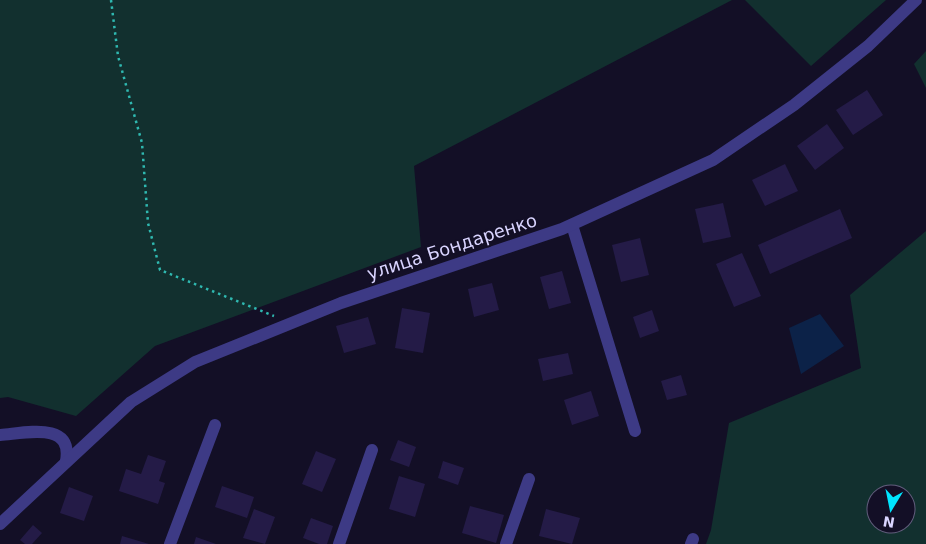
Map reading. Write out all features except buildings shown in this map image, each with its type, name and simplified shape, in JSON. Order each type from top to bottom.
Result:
[{"type":"street","name":"улица Бондаренко","points":[[0,524],[131,402],[195,362],[341,303],[572,225],[713,160],[794,105],[868,46],[916,0]]},
{"type":"street","points":[[572,225],[635,431]]},
{"type":"street","points":[[170,544],[215,425]]},
{"type":"street","points":[[0,435],[44,431],[63,438],[68,448],[66,461]]},
{"type":"street","points":[[338,544],[372,450]]},
{"type":"street","points":[[506,544],[529,479]]},
{"type":"path","points":[[111,0],[118,56],[142,143],[148,223],[160,270],[187,283],[291,323]]},
{"type":"green space","points":[[0,0],[732,0],[414,166],[421,247],[155,346],[76,416],[8,397],[0,398]]},
{"type":"green space","points":[[745,0],[886,0],[811,66]]},
{"type":"green space","points":[[926,51],[926,88],[914,64]]},
{"type":"green space","points":[[926,231],[926,544],[706,544],[711,530],[729,423],[861,368],[850,295]]},
{"type":"water","points":[[820,314],[844,346],[801,374],[789,328]]}]
